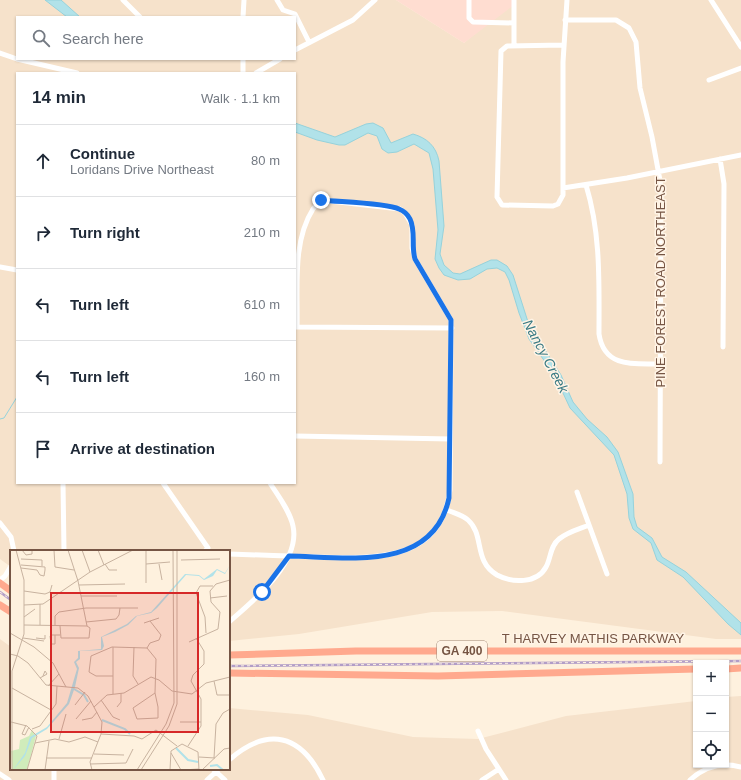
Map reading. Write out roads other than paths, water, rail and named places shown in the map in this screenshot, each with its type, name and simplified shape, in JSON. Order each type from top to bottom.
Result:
[{"type":"highway","points":[[0,583],[10,590]]},
{"type":"highway","points":[[0,605],[10,611]]},
{"type":"highway","name":"T HARVEY MATHIS PARKWAY","points":[[230,655],[356,651],[741,651]]},
{"type":"highway","points":[[729,669],[741,668]]},
{"type":"highway","name":"GA 400","points":[[230,673],[438,676],[693,670]]},
{"type":"street","points":[[123,0],[139,16]]},
{"type":"street","points":[[243,16],[244,0]]},
{"type":"street","points":[[277,0],[282,10],[295,14],[296,16]]},
{"type":"street","points":[[296,49],[355,18],[375,0]]},
{"type":"street","points":[[469,0],[469,18],[473,22],[514,23]]},
{"type":"street","points":[[514,0],[514,46]]},
{"type":"street","points":[[563,45],[514,46],[503,48],[500,54],[498,200],[505,206],[553,206],[561,200],[563,188],[563,45],[566,0]]},
{"type":"street","points":[[710,0],[741,47]]},
{"type":"street","points":[[296,16],[309,42]]},
{"type":"street","name":"PINE FOREST ROAD NORTHEAST","points":[[565,20],[616,20],[625,24],[632,32],[636,42],[640,88],[659,171],[662,215],[660,462]]},
{"type":"street","points":[[0,53],[16,59]]},
{"type":"street","points":[[21,60],[73,72]]},
{"type":"street","points":[[243,60],[243,72]]},
{"type":"street","points":[[258,72],[278,60]]},
{"type":"street","points":[[709,80],[741,68]]},
{"type":"street","points":[[563,188],[586,185],[741,155]]},
{"type":"street","points":[[720,159],[724,184],[724,347]]},
{"type":"street","points":[[586,185],[594,214],[598,244],[599,334],[601,344],[610,355],[621,362],[660,364]]},
{"type":"street","points":[[230,554],[375,557],[404,552],[420,544],[429,536],[436,528],[446,510],[450,490],[452,328],[448,312],[415,259],[412,248],[412,225],[406,213],[393,207],[321,200],[318,202],[308,218],[300,238],[296,327],[452,328]]},
{"type":"street","points":[[0,267],[16,270]]},
{"type":"street","points":[[296,436],[450,439]]},
{"type":"street","points":[[63,484],[64,550]]},
{"type":"street","points":[[164,484],[208,550]]},
{"type":"street","points":[[230,621],[269,584],[289,556],[294,536],[292,524],[289,515],[271,484]]},
{"type":"street","points":[[577,492],[607,574]]},
{"type":"street","points":[[446,510],[462,516],[472,524],[476,533],[480,554],[487,566],[497,575],[517,580],[530,579],[539,575],[546,567],[551,551],[559,539],[589,525]]},
{"type":"street","points":[[0,523],[11,537],[14,550]]},
{"type":"street","points":[[0,580],[5,576],[10,568]]},
{"type":"street","points":[[478,731],[486,749],[506,780]]},
{"type":"street","points":[[230,759],[250,744],[266,739],[282,740],[297,745],[308,754],[323,780]]},
{"type":"street","points":[[690,780],[701,772],[710,768],[728,765],[741,767]]},
{"type":"street","points":[[207,780],[216,770],[225,780]]},
{"type":"street","points":[[482,780],[499,770]]},
{"type":"street","points":[[0,774],[9,780]]},
{"type":"water","points":[[45,0],[61,0],[79,16],[66,16]]},
{"type":"water","name":"Nancy Creek","points":[[296,123],[335,137],[366,124],[373,123],[383,128],[391,143],[413,134],[427,140],[430,143],[436,151],[439,161],[444,226],[440,254],[444,265],[453,273],[460,274],[491,260],[497,260],[507,266],[513,275],[529,325],[561,375],[573,402],[587,419],[607,437],[618,452],[633,494],[634,517],[637,527],[652,538],[662,557],[686,572],[741,623],[741,635],[728,624],[683,577],[657,560],[651,543],[633,529],[629,518],[627,494],[614,455],[570,408],[555,376],[529,339],[505,272],[497,268],[487,269],[470,279],[458,280],[444,275],[439,268],[435,259],[438,230],[433,169],[429,153],[414,144],[397,152],[388,153],[382,149],[377,136],[368,133],[345,145],[317,140],[296,132]]},
{"type":"waterway","points":[[0,419],[4,418],[16,399]]},
{"type":"railway","points":[[0,592],[10,599]]},
{"type":"railway","points":[[230,666],[741,661]]}]
